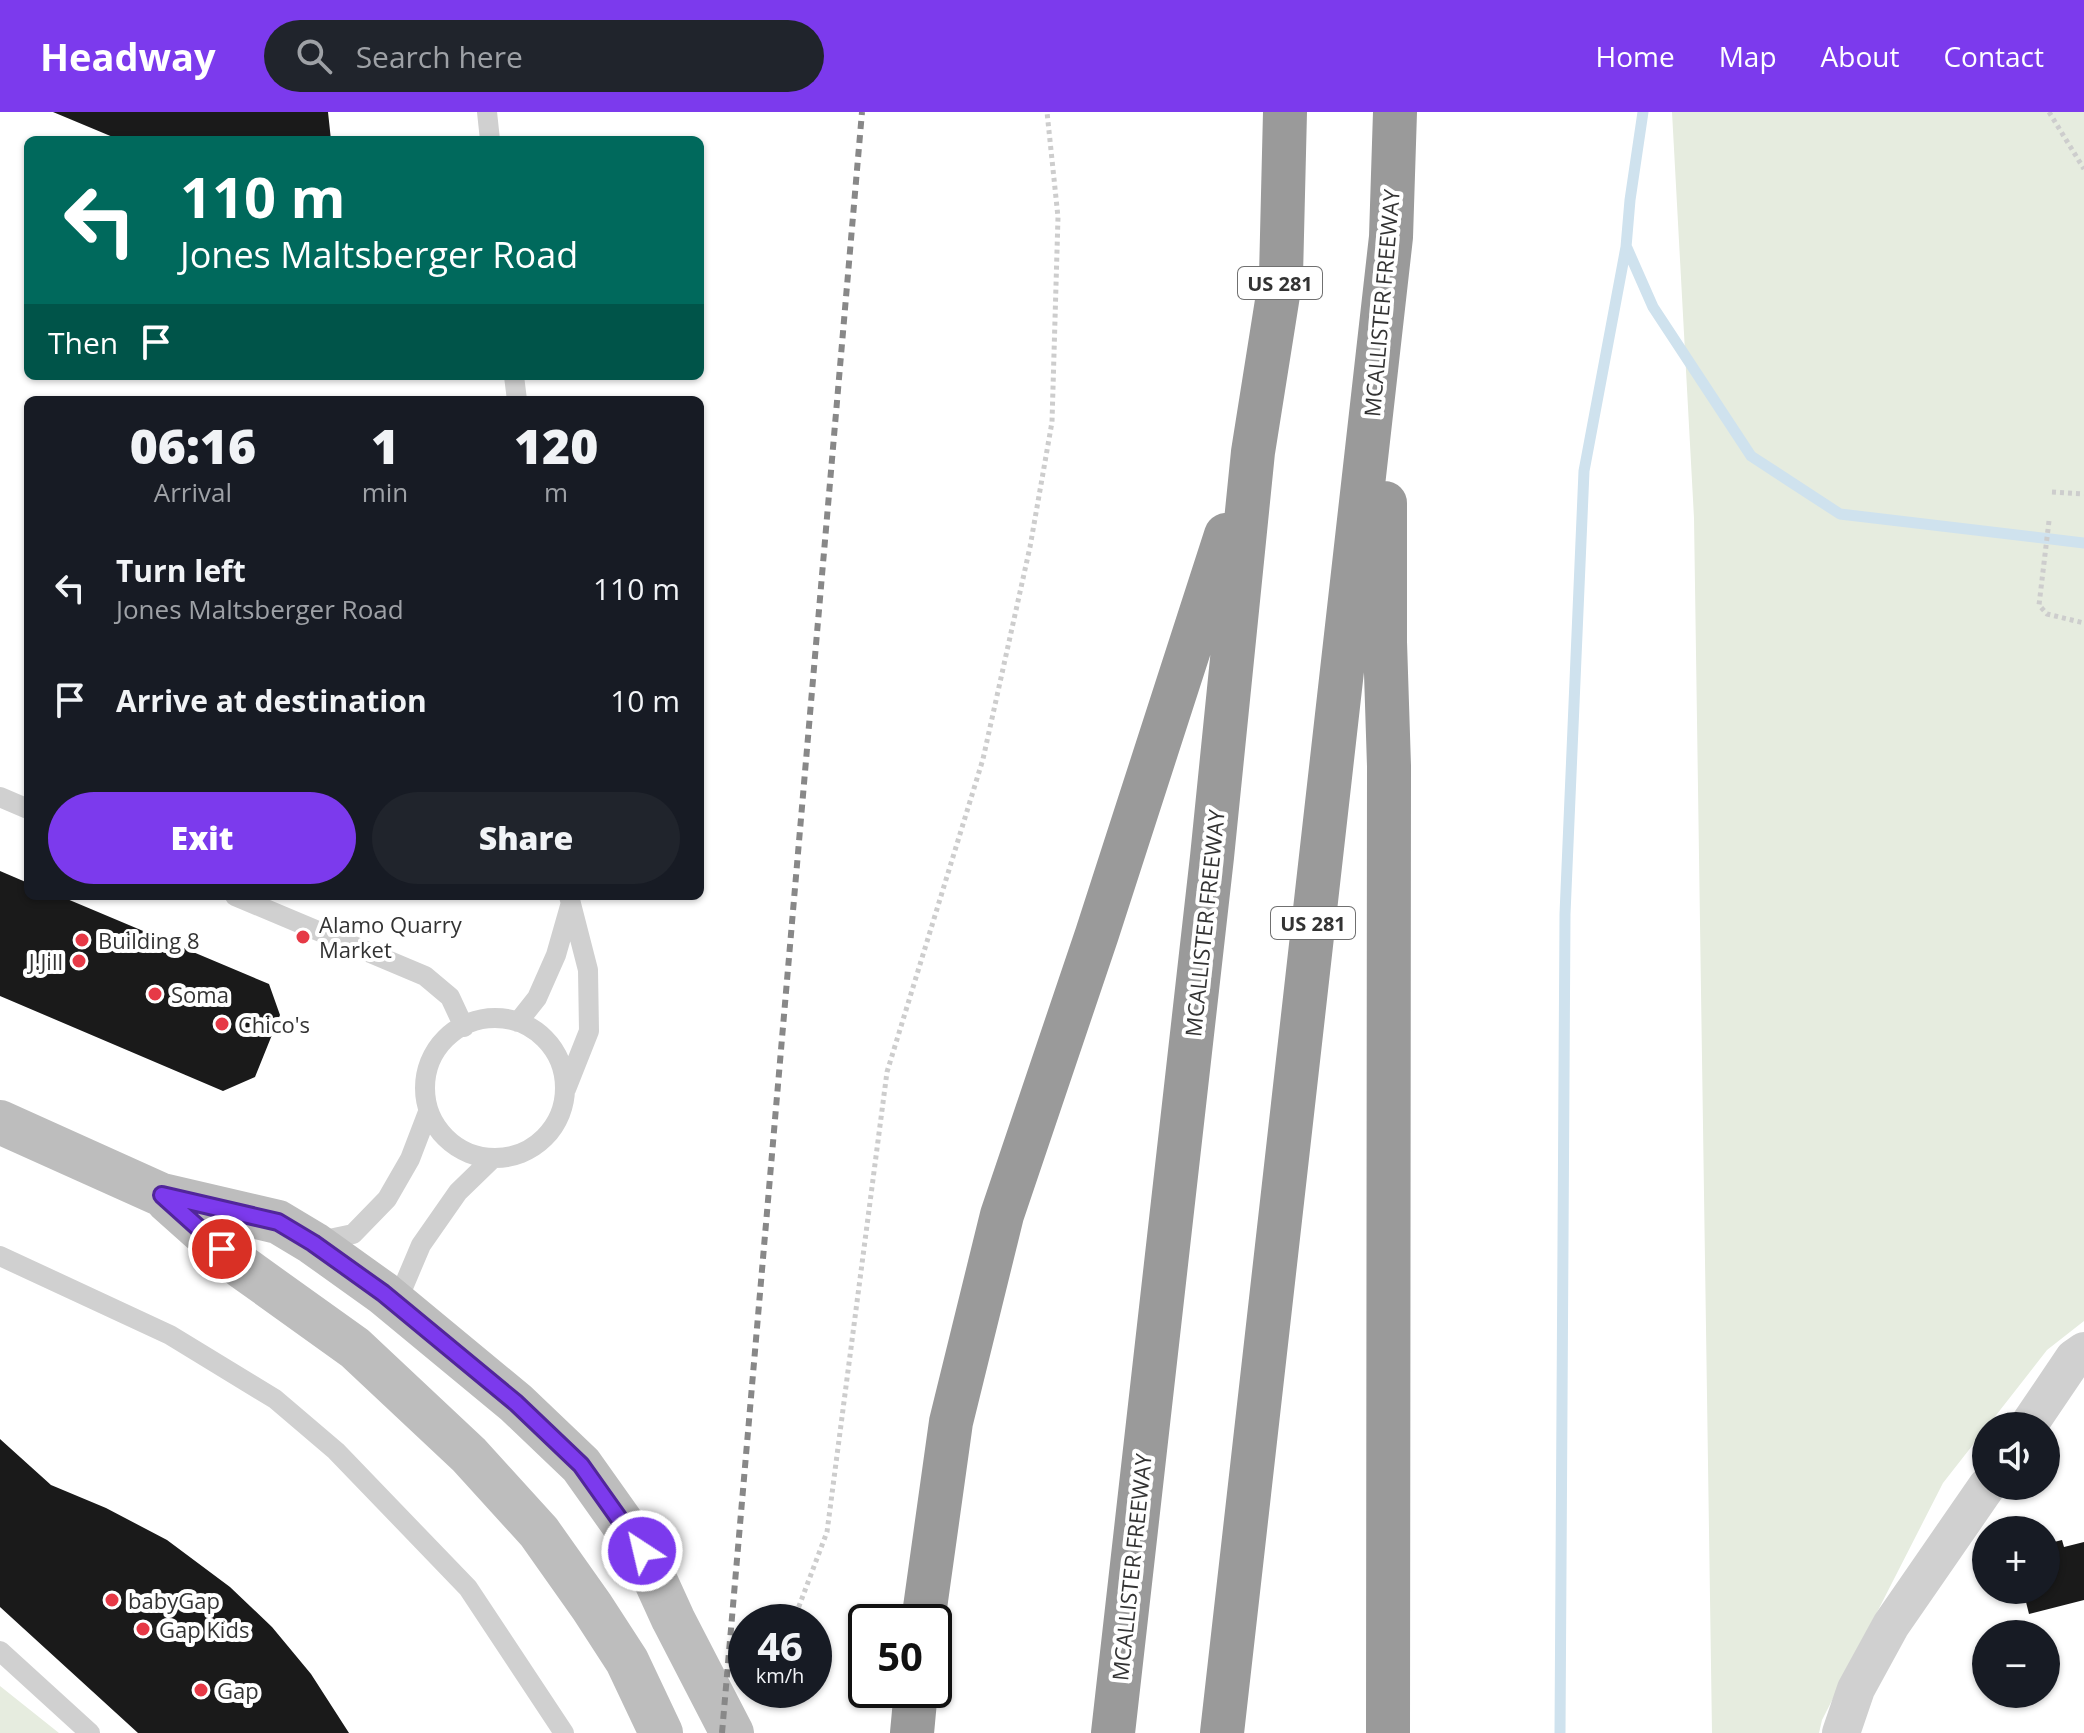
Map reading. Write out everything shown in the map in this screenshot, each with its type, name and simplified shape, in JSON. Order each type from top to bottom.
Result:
[{"type":"highway","name":"MCALLISTER FREEWAY","points":[[1113,1733],[1212,857],[1253,452],[1281,276],[1285,112]]},
{"type":"highway","name":"MCALLISTER FREEWAY","points":[[1222,1733],[1386,284],[1391,237],[1395,112]]},
{"type":"highway","points":[[1386,284],[1388,1733]]},
{"type":"highway","points":[[926,1604],[951,1422],[1002,1215],[1102,919],[1253,452]]},
{"type":"main road","points":[[0,1122],[162,1195],[278,1222],[313,1243],[396,1304],[516,1403],[581,1465],[642,1551],[732,1733]]},
{"type":"main road","points":[[162,1195],[242,1267],[355,1348],[469,1455],[539,1532],[592,1607],[627,1661],[661,1733]]},
{"type":"street","points":[[2037,1412],[2074,1358],[2084,1351]]},
{"type":"street","points":[[1841,1733],[1856,1689],[1891,1625],[1977,1500]]},
{"type":"lane","points":[[487,112],[490,136]]},
{"type":"lane","points":[[0,797],[24,807]]},
{"type":"lane","points":[[244,900],[425,976],[450,997],[464,1027]]},
{"type":"lane","points":[[518,1022],[537,998],[556,955],[569,901]]},
{"type":"lane","points":[[566,1089],[558,1055],[547,1041],[534,1029],[495,1018],[473,1022],[454,1032],[438,1048],[428,1068],[424,1090],[428,1112],[443,1136],[465,1152],[492,1159],[520,1155],[544,1140],[560,1117],[566,1089],[589,1031],[588,970],[569,901]]},
{"type":"lane","points":[[313,1243],[353,1234],[387,1199],[410,1159],[428,1112]]},
{"type":"lane","points":[[396,1304],[421,1245],[458,1192],[492,1159]]},
{"type":"lane","points":[[0,1256],[170,1335],[275,1399],[336,1451],[468,1588],[564,1733]]},
{"type":"lane","points":[[0,1651],[90,1733]]},
{"type":"path","points":[[800,1604],[827,1532],[887,1072],[983,759],[1030,547],[1050,438],[1058,217],[1047,112]]},
{"type":"path","points":[[2049,112],[2084,169]]},
{"type":"path","points":[[2052,492],[2084,494]]},
{"type":"path","points":[[2049,521],[2039,605],[2047,614],[2084,623]]},
{"type":"shaded area","points":[[1672,112],[2084,112],[2084,1321],[2047,1350],[1999,1412],[1972,1412],[1972,1446],[1943,1483],[1822,1720],[1819,1733],[1712,1733],[1694,518]]},
{"type":"shaded area","points":[[0,1686],[59,1733],[0,1733]]},
{"type":"building","points":[[53,112],[328,112],[331,136],[110,136]]},
{"type":"building","name":"Building 8","points":[[0,871],[24,881],[24,900],[70,900],[269,984],[280,1015],[255,1077],[223,1091],[0,996]]},
{"type":"building","points":[[0,1439],[51,1485],[106,1508],[167,1540],[230,1587],[272,1627],[311,1674],[349,1733],[138,1733],[0,1607]]},
{"type":"building","points":[[2060,1540],[2064,1547],[2084,1542],[2084,1600],[2029,1614],[2026,1604],[2060,1604]]},
{"type":"waterway","points":[[1560,1733],[1565,914],[1584,471],[1626,247],[1643,112]]},
{"type":"waterway","points":[[1627,248],[1653,307],[1751,456],[1840,514],[2084,543]]},
{"type":"railway","points":[[722,1733],[862,112]]},
{"type":"place","name":"Alamo Quarry Market","points":[[303,937]]},
{"type":"place","name":"Building 8","points":[[82,940]]},
{"type":"place","name":"J.Jill","points":[[79,961]]},
{"type":"place","name":"Soma","points":[[155,994]]},
{"type":"place","name":"Chico's","points":[[222,1024]]},
{"type":"place","name":"babyGap","points":[[112,1600]]},
{"type":"place","name":"Gap Kids","points":[[143,1629]]},
{"type":"place","name":"Gap","points":[[201,1690]]},
{"type":"route","points":[[222,1249],[162,1195],[278,1222],[383,1293],[516,1403],[581,1465],[642,1551]]}]
